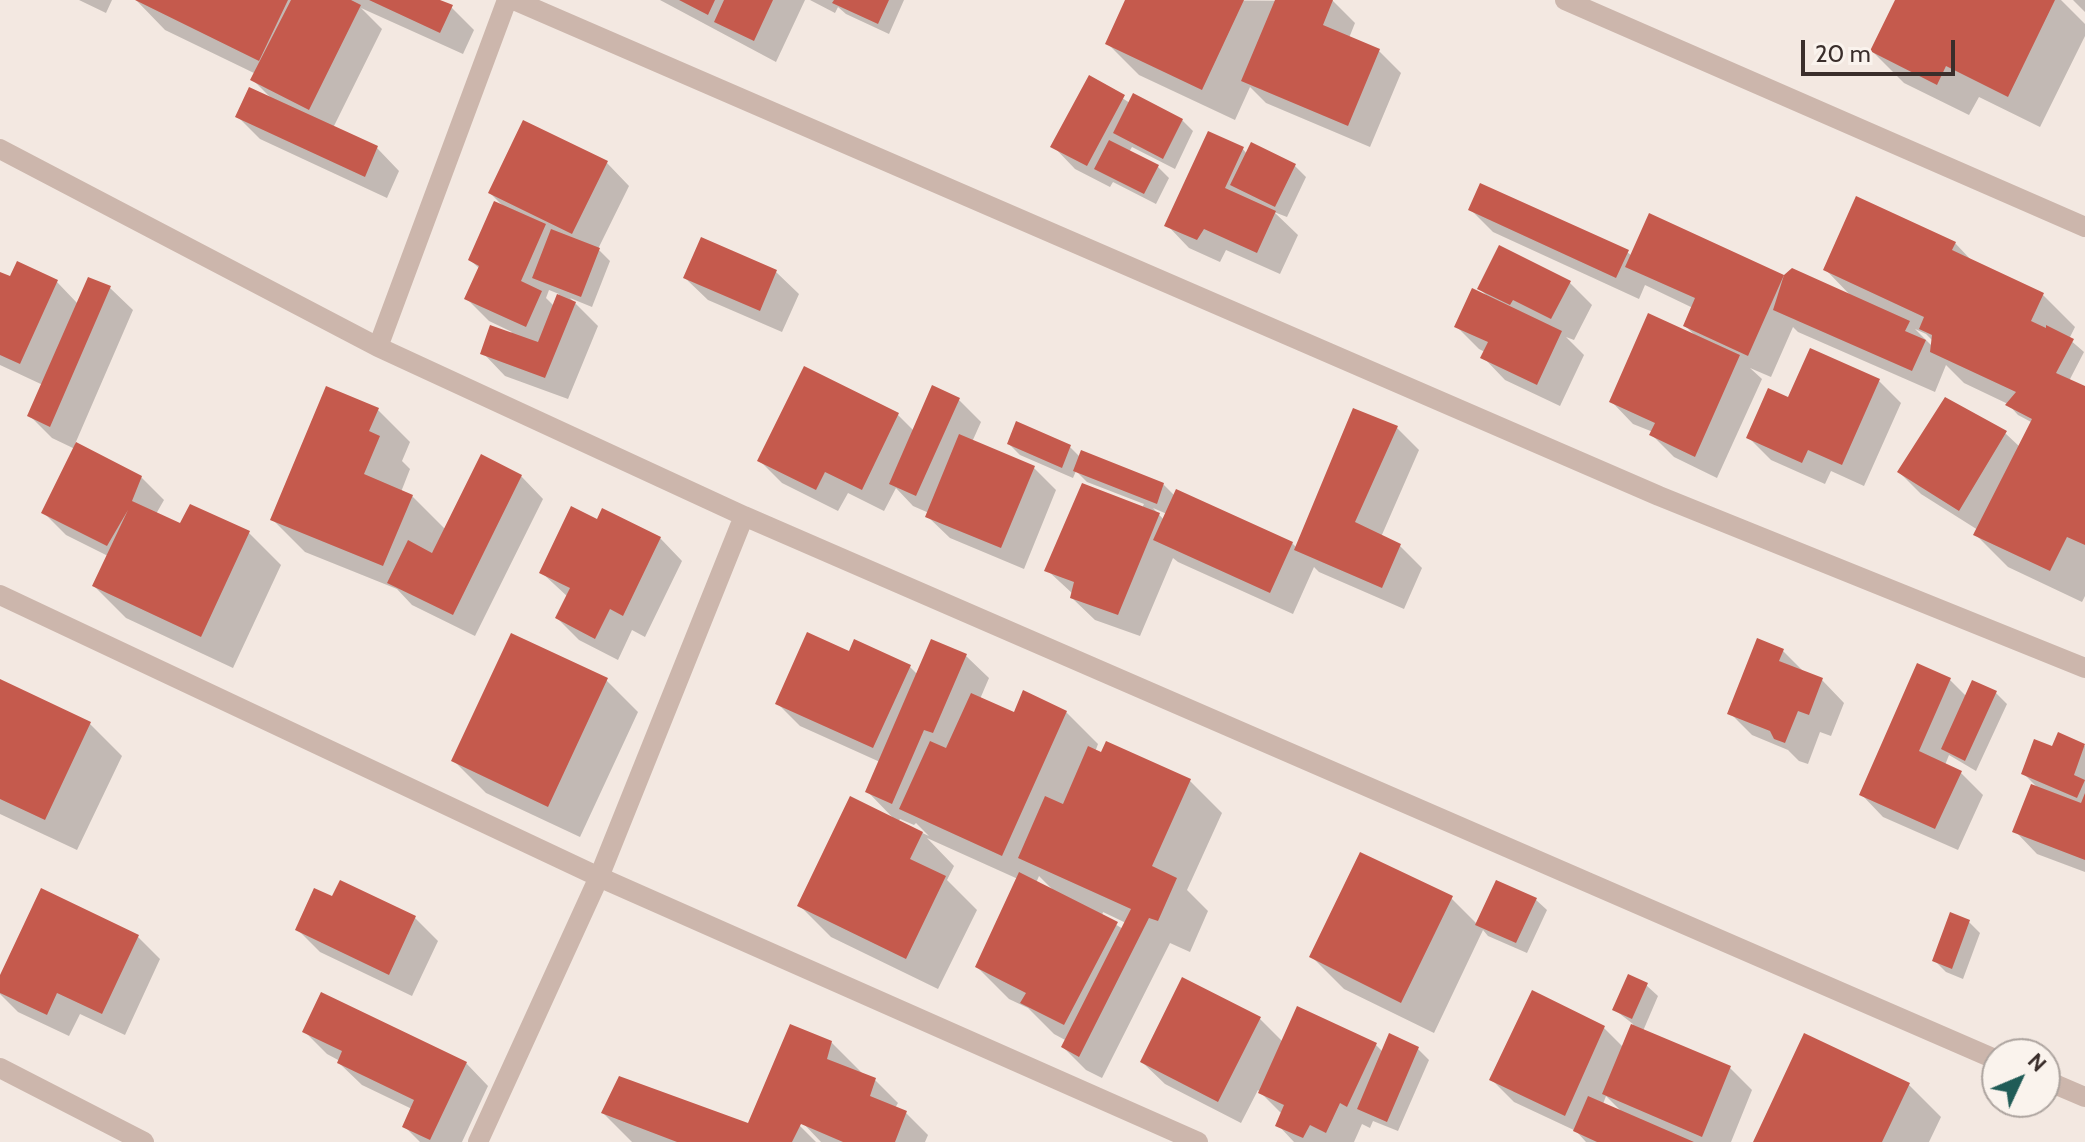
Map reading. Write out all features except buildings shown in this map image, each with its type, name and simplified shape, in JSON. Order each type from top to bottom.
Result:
[{"type":"street","points":[[378,347],[507,0]]},
{"type":"street","points":[[514,0],[1659,496],[2085,668]]},
{"type":"street","points":[[1565,0],[2085,227]]},
{"type":"street","points":[[0,149],[378,347],[744,516],[1981,1053]]},
{"type":"street","points":[[478,1142],[599,877],[744,516]]},
{"type":"street","points":[[0,595],[599,877],[1198,1142]]},
{"type":"street","points":[[0,1068],[144,1142]]},
{"type":"street","points":[[2061,1087],[2085,1097]]}]
